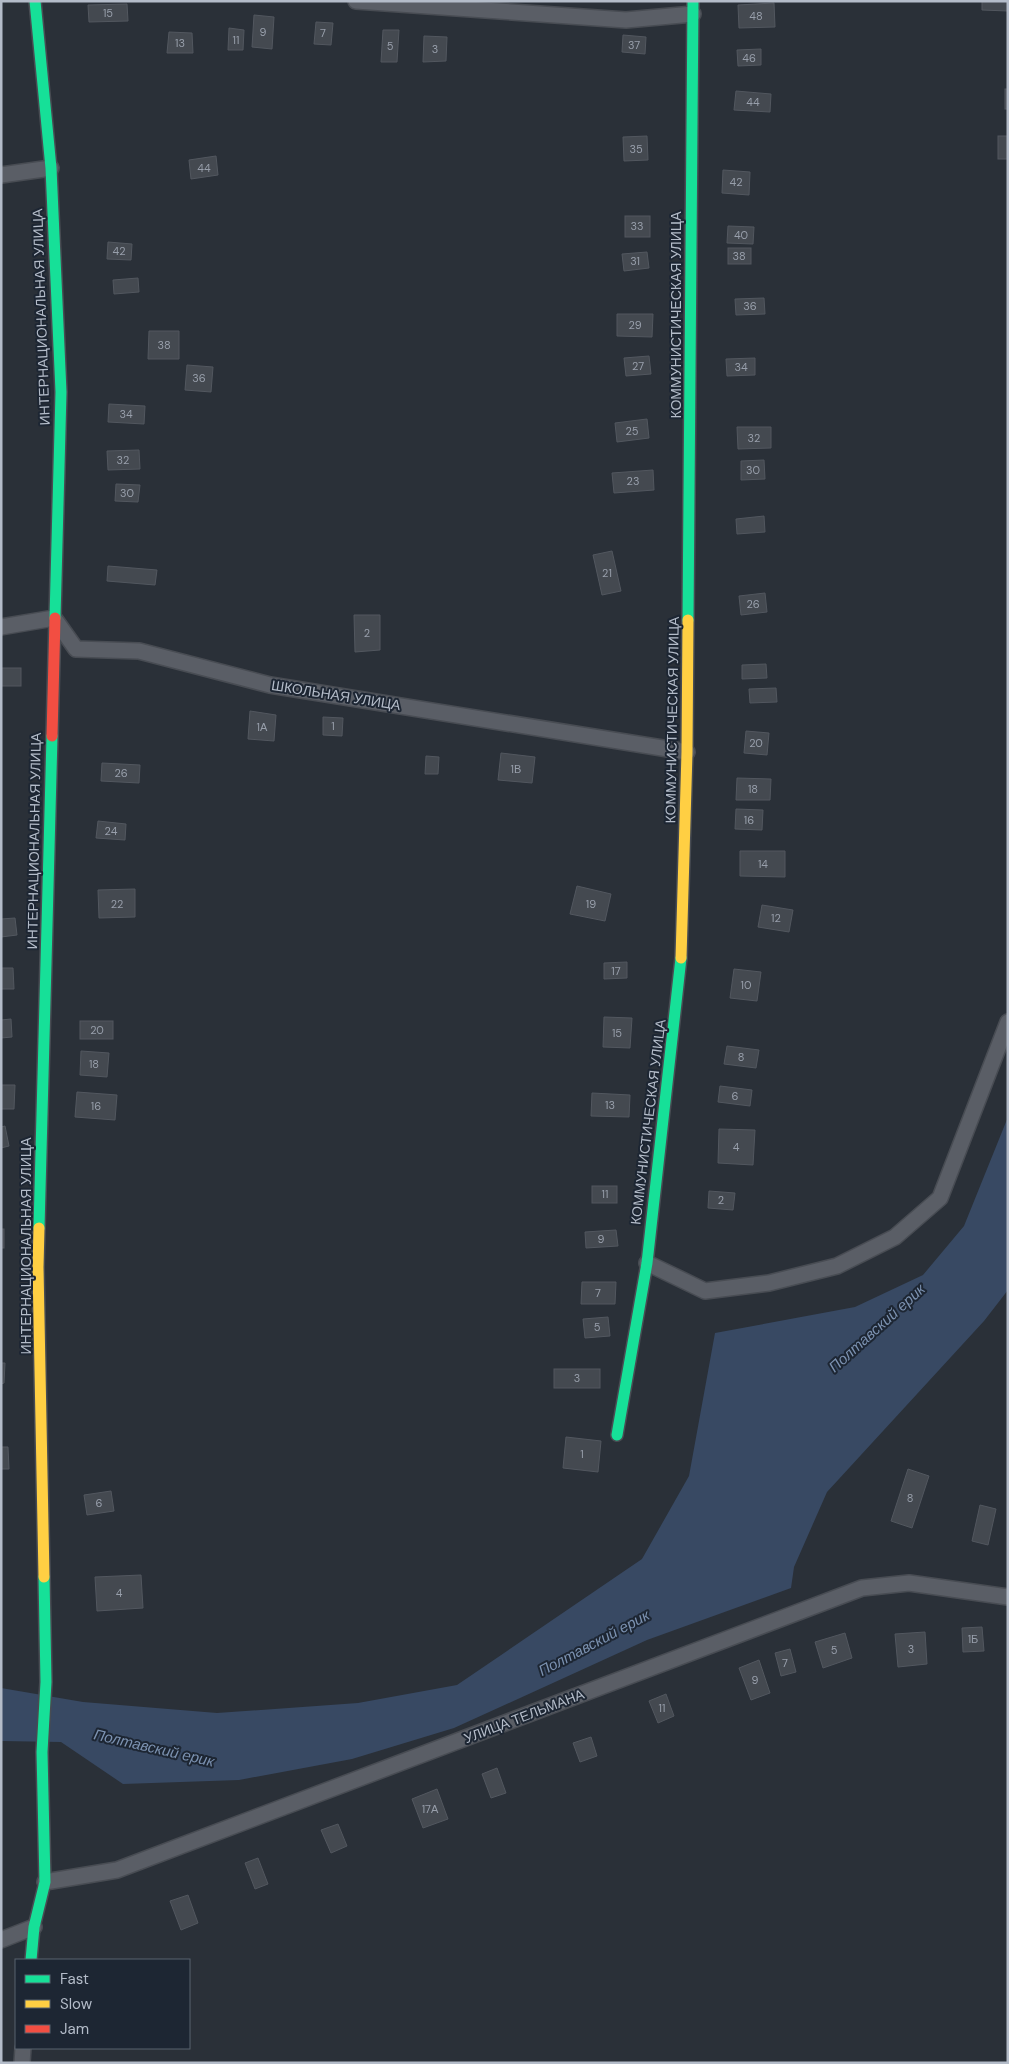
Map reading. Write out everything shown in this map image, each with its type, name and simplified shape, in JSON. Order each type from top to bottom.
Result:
[{"type":"street","name":"ИНТЕРНАЦИОНАЛЬНАЯ УЛИЦА","points":[[31,1959],[34,1927],[45,1882],[42,1752],[46,1682],[38,1267],[61,392],[52,168],[35,1]]},
{"type":"street","points":[[356,1],[626,20],[693,8]]},
{"type":"street","name":"КОММУНИСТИЧЕСКАЯ УЛИЦА","points":[[617,1435],[647,1263],[682,952],[687,752],[693,8]]},
{"type":"street","points":[[1,175],[52,168]]},
{"type":"street","points":[[1,627],[54,618]]},
{"type":"street","name":"ШКОЛЬНАЯ УЛИЦА","points":[[54,618],[76,649],[139,651],[270,685],[687,752]]},
{"type":"street","points":[[647,1263],[705,1291],[769,1283],[837,1266],[895,1238],[940,1198],[1008,1022]]},
{"type":"street","name":"УЛИЦА ТЕЛЬМАНА","points":[[45,1882],[117,1870],[862,1588],[909,1583],[1008,1596]]},
{"type":"street","points":[[1,1940],[34,1927]]},
{"type":"street","points":[[22,2063],[23,2049]]},
{"type":"water","name":"Полтавский ерик","points":[[1008,1117],[1008,1290],[984,1321],[827,1492],[794,1567],[791,1588],[647,1640],[454,1728],[352,1759],[239,1780],[123,1784],[61,1742],[1,1741],[1,1688],[83,1702],[217,1713],[358,1703],[457,1685],[642,1559],[689,1476],[715,1333],[855,1307],[923,1275],[964,1226]]},
{"type":"building","points":[[982,1],[1008,1],[1008,11],[982,10]]},
{"type":"building","points":[[774,3],[775,27],[739,28],[738,5]]},
{"type":"building","points":[[127,4],[128,21],[89,22],[88,5]]},
{"type":"building","points":[[254,15],[274,17],[272,49],[252,47]]},
{"type":"building","points":[[316,22],[333,23],[331,45],[314,44]]},
{"type":"building","points":[[229,28],[244,30],[243,50],[228,50]]},
{"type":"building","points":[[383,30],[399,30],[397,62],[381,62]]},
{"type":"building","points":[[169,32],[192,33],[193,53],[167,53]]},
{"type":"building","points":[[623,35],[646,37],[645,54],[622,52]]},
{"type":"building","points":[[424,36],[447,37],[446,61],[423,62]]},
{"type":"building","points":[[761,49],[761,65],[738,66],[737,50]]},
{"type":"building","points":[[1005,89],[1008,89],[1008,109],[1005,109]]},
{"type":"building","points":[[736,91],[771,94],[770,112],[734,110]]},
{"type":"building","points":[[647,136],[648,160],[624,161],[623,137]]},
{"type":"building","points":[[998,136],[1008,136],[1008,159],[998,159]]},
{"type":"building","points":[[216,156],[218,175],[191,179],[189,160]]},
{"type":"building","points":[[723,170],[750,172],[749,195],[722,193]]},
{"type":"building","points":[[625,216],[650,216],[650,237],[625,237]]},
{"type":"building","points":[[728,226],[754,227],[753,244],[727,243]]},
{"type":"building","points":[[108,242],[132,244],[131,260],[107,259]]},
{"type":"building","points":[[728,248],[751,248],[751,264],[728,264]]},
{"type":"building","points":[[647,252],[649,268],[624,271],[622,254]]},
{"type":"building","points":[[138,278],[139,292],[114,294],[113,280]]},
{"type":"building","points":[[764,298],[765,314],[736,315],[735,299]]},
{"type":"building","points":[[617,314],[653,314],[652,337],[617,336]]},
{"type":"building","points":[[149,331],[179,331],[179,359],[148,359]]},
{"type":"building","points":[[649,356],[651,374],[626,376],[624,358]]},
{"type":"building","points":[[755,358],[755,375],[727,376],[726,359]]},
{"type":"building","points":[[187,365],[213,367],[211,392],[185,390]]},
{"type":"building","points":[[109,404],[145,406],[144,424],[108,422]]},
{"type":"building","points":[[647,419],[649,438],[617,442],[615,423]]},
{"type":"building","points":[[737,427],[771,427],[771,448],[738,449]]},
{"type":"building","points":[[139,450],[140,469],[108,470],[107,451]]},
{"type":"building","points":[[764,460],[765,479],[741,480],[741,461]]},
{"type":"building","points":[[653,470],[654,490],[614,493],[612,473]]},
{"type":"building","points":[[116,484],[140,485],[138,502],[115,501]]},
{"type":"building","points":[[764,516],[765,532],[737,534],[736,519]]},
{"type":"building","points":[[612,551],[621,591],[602,595],[593,555]]},
{"type":"building","points":[[108,566],[157,570],[155,585],[107,581]]},
{"type":"building","points":[[765,593],[767,612],[741,615],[739,596]]},
{"type":"building","points":[[354,615],[380,615],[380,650],[355,652]]},
{"type":"building","points":[[766,664],[767,678],[742,679],[742,665]]},
{"type":"building","points":[[1,668],[21,668],[21,686],[1,686]]},
{"type":"building","points":[[776,688],[777,702],[750,703],[749,689]]},
{"type":"building","points":[[250,711],[276,715],[274,741],[248,739]]},
{"type":"building","points":[[323,717],[343,718],[342,736],[323,735]]},
{"type":"building","points":[[746,731],[769,733],[767,755],[744,753]]},
{"type":"building","points":[[501,753],[535,757],[532,783],[498,780]]},
{"type":"building","points":[[426,756],[439,757],[438,774],[425,774]]},
{"type":"building","points":[[102,763],[140,765],[139,783],[101,781]]},
{"type":"building","points":[[737,778],[771,779],[770,800],[736,800]]},
{"type":"building","points":[[736,809],[763,810],[762,830],[735,829]]},
{"type":"building","points":[[98,821],[126,824],[125,840],[96,838]]},
{"type":"building","points":[[740,851],[785,851],[785,877],[740,876]]},
{"type":"building","points":[[577,886],[611,894],[605,921],[570,914]]},
{"type":"building","points":[[135,889],[135,917],[99,918],[98,890]]},
{"type":"building","points":[[762,905],[793,910],[789,932],[758,927]]},
{"type":"building","points":[[15,918],[17,935],[1,937],[1,919]]},
{"type":"building","points":[[627,962],[627,978],[604,979],[604,963]]},
{"type":"building","points":[[1,968],[13,968],[14,989],[1,989]]},
{"type":"building","points":[[734,969],[761,972],[757,1001],[730,998]]},
{"type":"building","points":[[604,1017],[632,1018],[630,1048],[603,1047]]},
{"type":"building","points":[[11,1019],[12,1037],[1,1038],[1,1020]]},
{"type":"building","points":[[80,1021],[113,1021],[113,1039],[80,1039]]},
{"type":"building","points":[[727,1046],[759,1050],[756,1068],[724,1064]]},
{"type":"building","points":[[81,1051],[109,1053],[107,1077],[80,1075]]},
{"type":"building","points":[[1,1085],[15,1085],[14,1109],[1,1109]]},
{"type":"building","points":[[720,1086],[752,1090],[750,1106],[718,1102]]},
{"type":"building","points":[[77,1092],[117,1095],[115,1120],[75,1117]]},
{"type":"building","points":[[592,1093],[630,1095],[629,1117],[591,1116]]},
{"type":"building","points":[[5,1126],[9,1146],[1,1148],[1,1127]]},
{"type":"building","points":[[719,1129],[755,1130],[753,1165],[718,1163]]},
{"type":"building","points":[[592,1186],[617,1186],[617,1203],[592,1203]]},
{"type":"building","points":[[709,1191],[735,1193],[733,1210],[708,1208]]},
{"type":"building","points":[[1,1229],[4,1229],[4,1248],[1,1248]]},
{"type":"building","points":[[616,1230],[618,1246],[586,1248],[585,1232]]},
{"type":"building","points":[[582,1282],[616,1282],[615,1304],[581,1304]]},
{"type":"building","points":[[608,1317],[610,1336],[585,1338],[583,1319]]},
{"type":"building","points":[[1,1363],[5,1363],[4,1383],[1,1384]]},
{"type":"building","points":[[554,1369],[600,1369],[600,1388],[554,1388]]},
{"type":"building","points":[[566,1437],[601,1441],[598,1472],[563,1468]]},
{"type":"building","points":[[1,1447],[8,1447],[9,1469],[1,1469]]},
{"type":"building","points":[[908,1469],[929,1476],[912,1528],[891,1521]]},
{"type":"building","points":[[111,1491],[114,1511],[87,1515],[84,1495]]},
{"type":"building","points":[[980,1505],[996,1509],[988,1545],[972,1541]]},
{"type":"building","points":[[141,1575],[143,1608],[97,1611],[95,1577]]},
{"type":"building","points":[[982,1627],[984,1651],[963,1652],[962,1628]]},
{"type":"building","points":[[925,1632],[927,1664],[898,1667],[895,1634]]},
{"type":"building","points":[[845,1633],[852,1658],[823,1668],[815,1642]]},
{"type":"building","points":[[790,1649],[796,1672],[781,1676],[775,1653]]},
{"type":"building","points":[[759,1660],[770,1693],[751,1700],[739,1668]]},
{"type":"building","points":[[666,1694],[674,1716],[658,1723],[649,1701]]},
{"type":"building","points":[[591,1737],[597,1756],[580,1762],[573,1743]]},
{"type":"building","points":[[497,1768],[506,1793],[491,1798],[482,1774]]},
{"type":"building","points":[[437,1789],[448,1819],[423,1828],[412,1799]]},
{"type":"building","points":[[338,1824],[347,1846],[331,1853],[321,1830]]},
{"type":"building","points":[[258,1858],[268,1884],[255,1889],[245,1863]]},
{"type":"building","points":[[188,1895],[198,1923],[181,1930],[170,1901]]},
{"type":"traffic: fast","points":[[35,1],[51,168],[61,392],[55,618]]},
{"type":"traffic: fast","points":[[688,620],[693,1]]},
{"type":"traffic: fast","points":[[39,1228],[52,736]]},
{"type":"traffic: fast","points":[[617,1435],[647,1263],[681,958]]},
{"type":"traffic: fast","points":[[31,1959],[34,1927],[45,1882],[42,1752],[46,1682],[44,1577]]},
{"type":"traffic: slow","points":[[681,958],[687,752],[688,620]]},
{"type":"traffic: slow","points":[[39,1228],[38,1267],[44,1577]]},
{"type":"traffic: jam","points":[[52,736],[55,618]]}]
